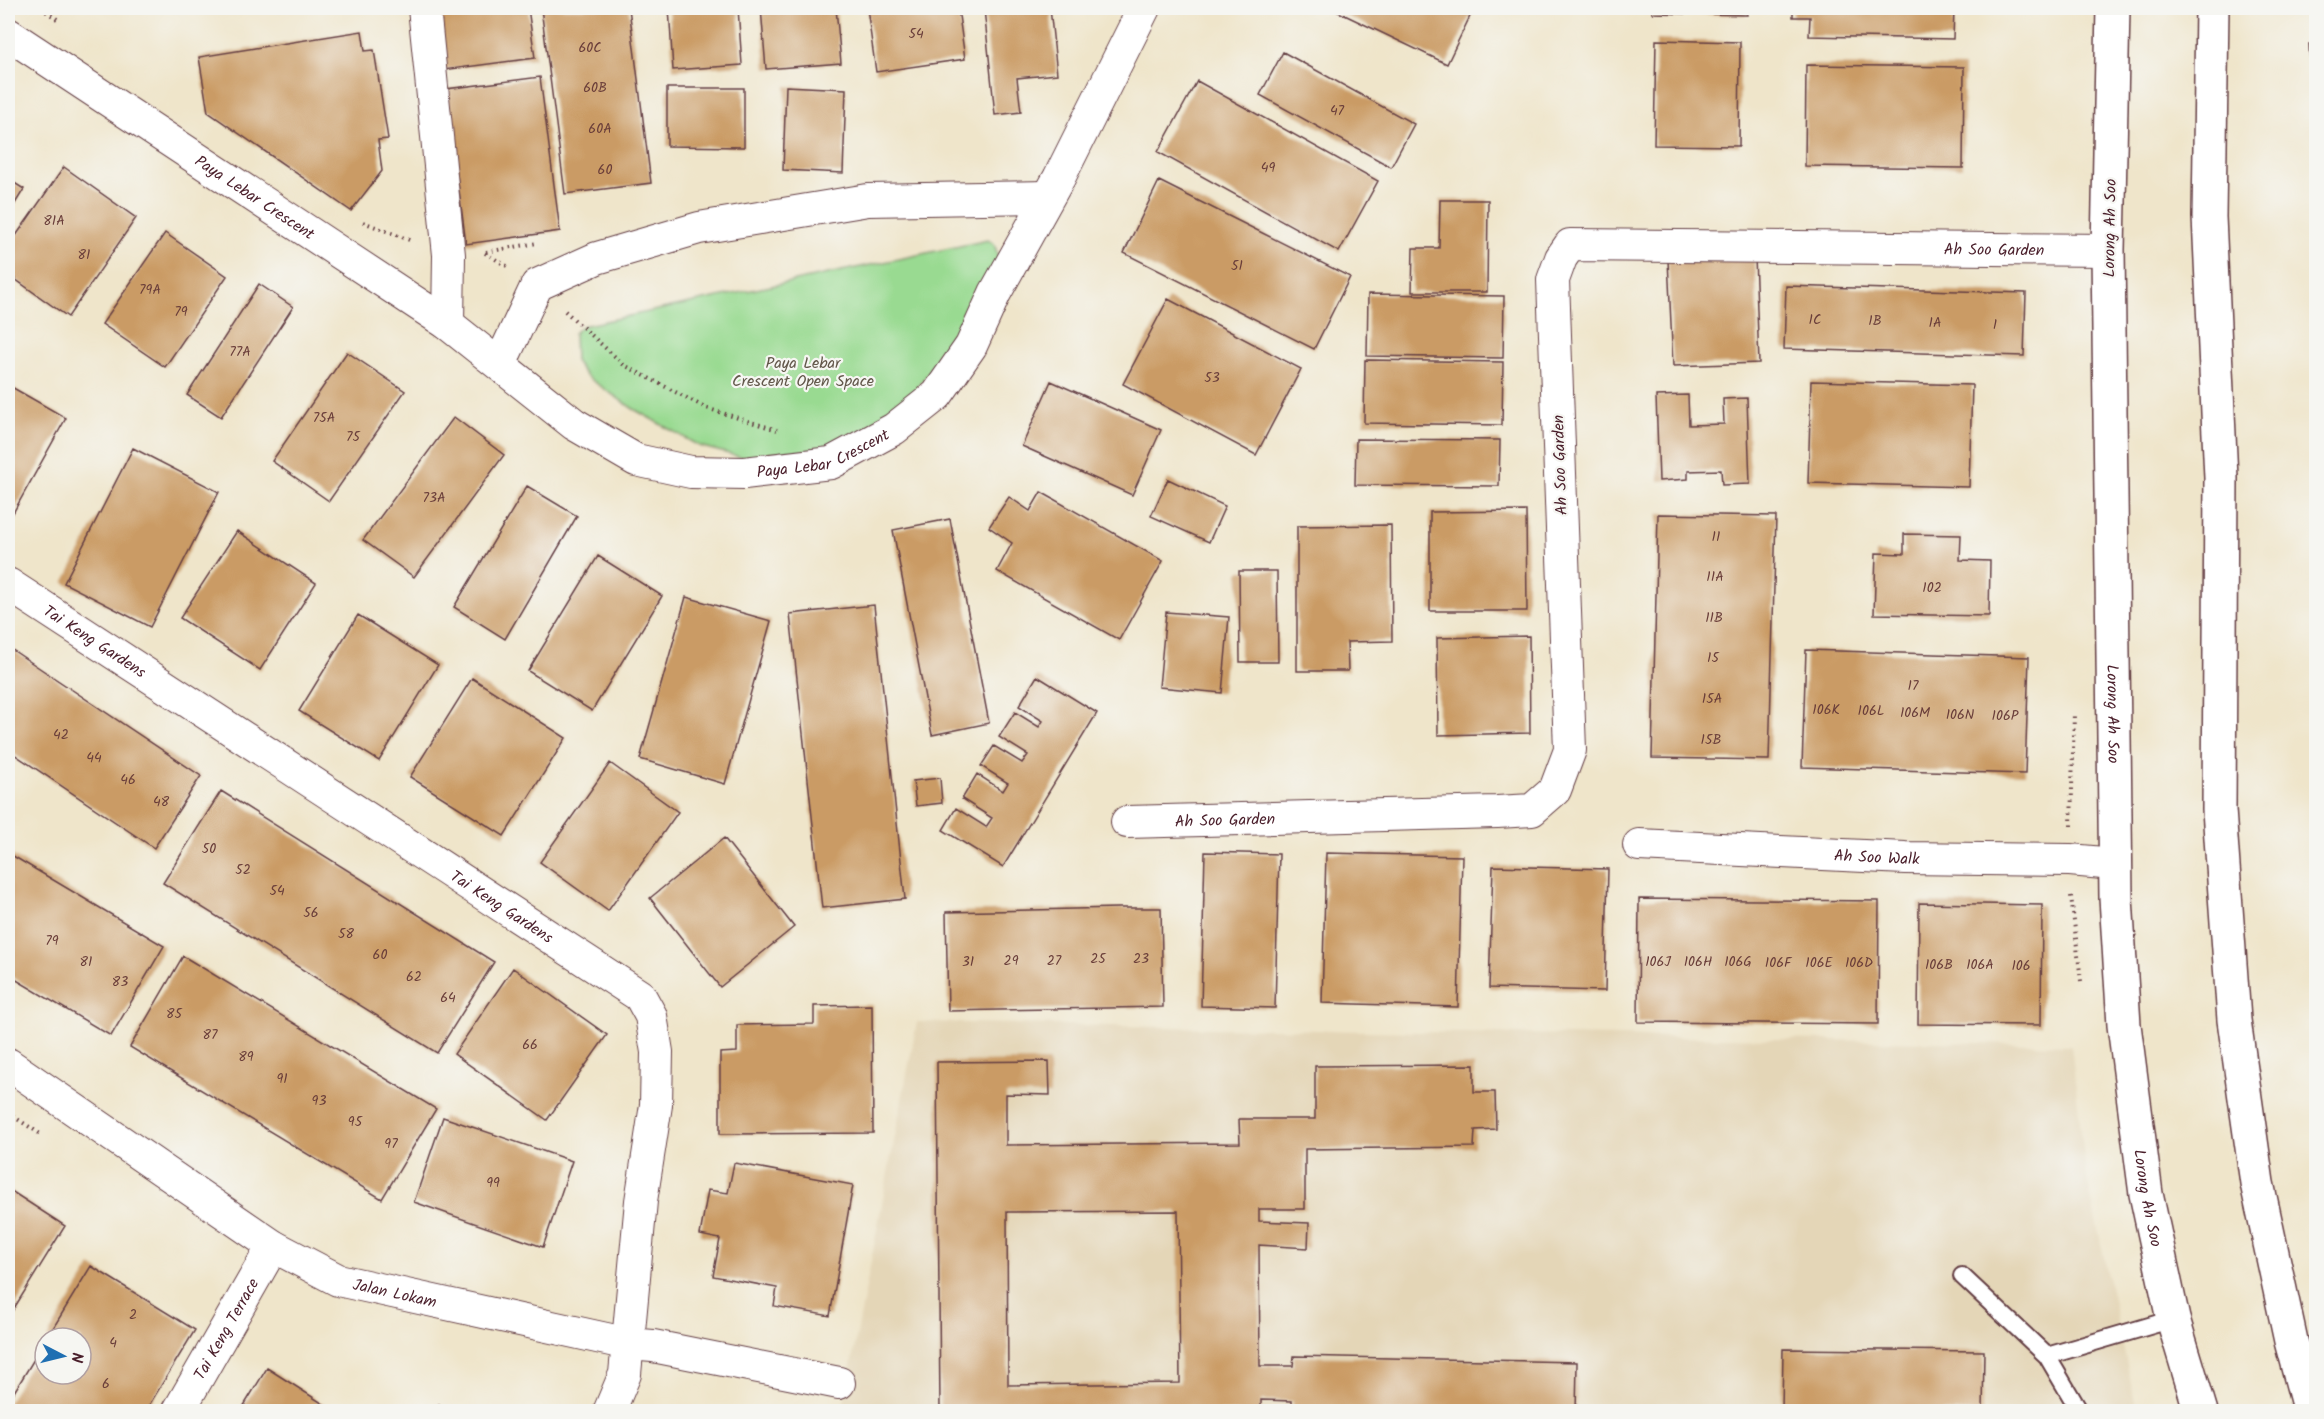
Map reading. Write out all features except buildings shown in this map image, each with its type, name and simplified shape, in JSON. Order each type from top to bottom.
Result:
[{"type":"main road","name":"Lorong Ah Soo","points":[[2113,8],[2108,250],[2114,864],[2124,1025],[2146,1194],[2173,1319],[2201,1412]]},
{"type":"main road","points":[[2212,8],[2209,217],[2221,478],[2219,810],[2234,1020],[2256,1172],[2291,1341],[2310,1412]]},
{"type":"street","points":[[424,8],[449,255],[448,324]]},
{"type":"street","name":"Paya Lebar Crescent","points":[[8,34],[448,324],[574,424],[636,460],[691,472],[733,473],[831,463],[894,429],[937,395],[971,346],[995,293],[1144,8]]},
{"type":"street","points":[[500,364],[526,303],[537,285],[597,258],[699,228],[868,200],[1047,197]]},
{"type":"street","name":"Ah Soo Garden","points":[[1127,822],[1497,813],[1532,810],[1555,790],[1570,750],[1553,280],[1561,258],[1570,245],[2108,250]]},
{"type":"street","name":"Tai Keng Gardens","points":[[8,584],[640,996],[651,1016],[657,1052],[656,1105],[640,1200],[625,1374],[609,1412]]},
{"type":"street","name":"Ah Soo Walk","points":[[1639,845],[1905,858],[2070,860],[2114,864]]},
{"type":"street","name":"Jalan Lokam","points":[[8,1065],[273,1246],[338,1280],[629,1344],[653,1346],[839,1383]]},
{"type":"street","name":"Tai Keng Terrace","points":[[178,1412],[273,1246]]},
{"type":"lane","points":[[1962,1276],[2048,1356],[2080,1412]]},
{"type":"lane","points":[[2048,1356],[2173,1319]]},
{"type":"path","points":[[41,8],[68,28]]},
{"type":"path","points":[[355,219],[449,255],[484,252],[547,241]]},
{"type":"path","points":[[484,252],[537,285],[624,365],[706,408],[774,430],[785,429]]},
{"type":"shaded area","points":[[917,1022],[2071,1045],[2086,1174],[2137,1411],[842,1412]]},
{"type":"green space","name":"Paya Lebar Crescent Open Space","points":[[988,240],[994,244],[999,258],[938,360],[897,415],[865,443],[748,459],[699,446],[632,408],[586,376],[575,361],[574,333],[582,326]]}]
